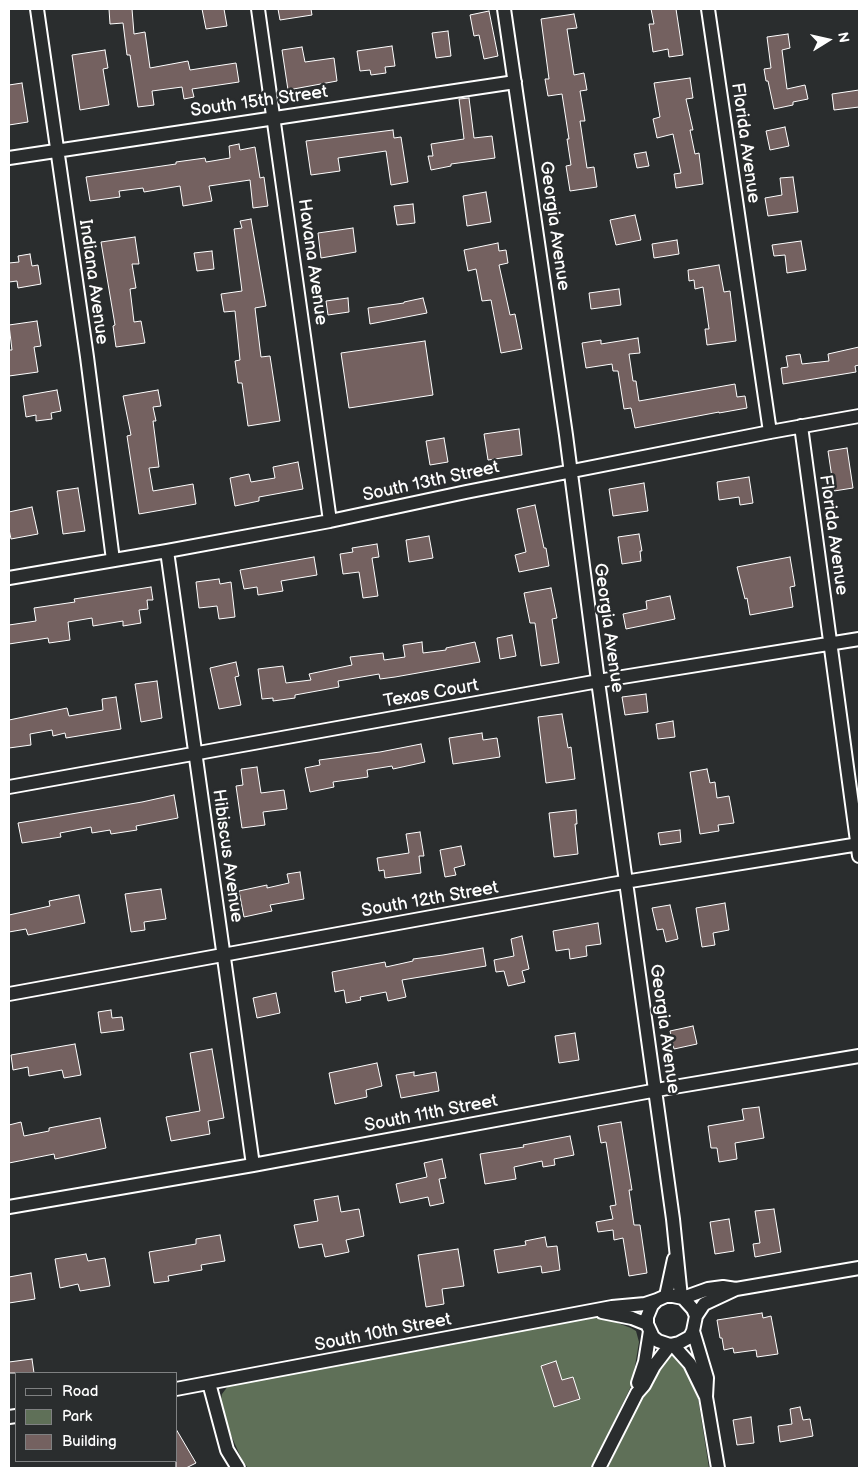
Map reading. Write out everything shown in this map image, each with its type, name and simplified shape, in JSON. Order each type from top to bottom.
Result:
[{"type":"street","name":"Indiana Avenue","points":[[37,9],[114,560]]},
{"type":"street","name":"Havana Avenue","points":[[258,9],[330,521]]},
{"type":"street","name":"Georgia Avenue","points":[[504,9],[656,1090],[682,1298]]},
{"type":"street","name":"Florida Avenue","points":[[708,9],[770,432]]},
{"type":"street","name":"South 15th Street","points":[[9,158],[515,82]]},
{"type":"street","name":"South 13th Street","points":[[9,578],[330,521],[570,471],[859,416]]},
{"type":"street","name":"Florida Avenue","points":[[801,426],[859,848]]},
{"type":"street","name":"Hibiscus Avenue","points":[[167,551],[253,1165]]},
{"type":"street","name":"Texas Court","points":[[9,787],[598,681],[859,639]]},
{"type":"street","name":"South 12th Street","points":[[9,994],[626,881],[859,848]]},
{"type":"street","name":"South 11th Street","points":[[9,1207],[253,1165],[656,1090],[859,1056]]},
{"type":"street","name":"Georgia Avenue","points":[[661,1298],[676,1252]]},
{"type":"street","points":[[696,1316],[704,1304],[736,1289],[859,1268]]},
{"type":"street","points":[[637,1393],[645,1362],[649,1311],[661,1298],[682,1298],[708,1289],[723,1287],[736,1289]]},
{"type":"street","name":"South 10th Street","points":[[178,1389],[661,1298]]},
{"type":"street","points":[[599,1468],[637,1393],[672,1345],[685,1341],[693,1331],[696,1324],[696,1316],[693,1309],[682,1298]]},
{"type":"street","name":"South 10th Street","points":[[597,1311],[632,1318],[649,1328]]},
{"type":"street","points":[[649,1328],[658,1341],[672,1345],[690,1364],[706,1397]]},
{"type":"street","points":[[693,1331],[707,1378],[706,1397],[718,1468]]},
{"type":"street","points":[[209,1383],[226,1450],[238,1468]]},
{"type":"green space","points":[[590,1318],[604,1318],[631,1328],[636,1331],[639,1342],[634,1372],[637,1374],[591,1468],[248,1468],[242,1460],[230,1433],[221,1399],[228,1386]]},
{"type":"green space","points":[[673,1352],[684,1368],[698,1398],[709,1468],[608,1468],[644,1392],[653,1385],[661,1367]]},
{"type":"building","points":[[109,9],[132,9],[134,34],[145,32],[150,68],[188,61],[190,70],[236,63],[239,82],[192,89],[194,97],[184,99],[182,87],[152,91],[154,105],[138,107],[130,55],[127,55],[123,23],[110,24]]},
{"type":"building","points":[[202,9],[224,9],[227,26],[206,29]]},
{"type":"building","points":[[278,9],[311,9],[312,15],[280,20]]},
{"type":"building","points":[[651,9],[676,9],[683,55],[669,57],[668,49],[653,52],[649,24],[654,24]]},
{"type":"building","points":[[489,11],[498,56],[484,59],[479,35],[474,36],[470,15]]},
{"type":"building","points":[[574,14],[577,28],[567,29],[574,75],[584,73],[587,90],[580,91],[585,121],[580,121],[587,168],[594,167],[597,187],[570,191],[566,166],[571,165],[567,139],[569,139],[562,94],[548,96],[545,79],[549,79],[541,19]]},
{"type":"building","points":[[448,31],[451,56],[436,58],[432,33]]},
{"type":"building","points":[[788,34],[790,48],[782,50],[787,89],[805,85],[808,99],[793,102],[793,105],[774,109],[764,69],[771,68],[767,37]]},
{"type":"building","points":[[392,46],[395,66],[385,67],[386,73],[371,75],[370,70],[360,71],[357,51]]},
{"type":"building","points":[[302,47],[305,62],[334,58],[337,81],[288,90],[282,50]]},
{"type":"building","points":[[105,50],[108,68],[103,69],[109,105],[80,110],[72,55]]},
{"type":"building","points":[[690,78],[693,98],[686,99],[693,130],[690,130],[695,154],[699,153],[703,184],[676,188],[674,174],[681,173],[673,134],[657,138],[653,119],[660,117],[654,83]]},
{"type":"building","points":[[22,83],[28,122],[9,125],[9,85]]},
{"type":"building","points":[[859,90],[859,107],[834,110],[832,94]]},
{"type":"building","points":[[469,98],[474,138],[492,136],[495,158],[451,164],[451,166],[431,170],[428,156],[433,156],[431,144],[464,139],[459,99]]},
{"type":"building","points":[[785,127],[789,146],[770,150],[766,131]]},
{"type":"building","points":[[393,130],[394,138],[401,137],[408,182],[391,185],[386,151],[338,158],[340,171],[311,175],[306,141]]},
{"type":"building","points":[[239,144],[240,150],[255,147],[260,178],[264,177],[268,206],[253,208],[250,180],[209,186],[212,201],[183,206],[180,186],[144,192],[143,188],[119,191],[120,197],[90,201],[86,177],[205,158],[206,162],[230,158],[229,146]]},
{"type":"building","points":[[646,152],[649,166],[637,168],[634,154]]},
{"type":"building","points":[[793,177],[798,212],[768,216],[765,198],[782,195],[780,178]]},
{"type":"building","points":[[486,192],[491,222],[467,226],[463,196]]},
{"type":"building","points":[[413,204],[415,223],[397,225],[394,206]]},
{"type":"building","points":[[635,215],[641,240],[616,245],[610,220]]},
{"type":"building","points":[[251,219],[266,306],[255,308],[261,357],[270,356],[280,421],[248,426],[242,383],[238,383],[235,361],[240,360],[235,311],[224,312],[221,294],[242,291],[234,229],[242,228],[240,221]]},
{"type":"building","points":[[353,228],[356,252],[321,258],[318,233]]},
{"type":"building","points":[[135,237],[139,264],[132,264],[136,288],[130,289],[134,322],[141,321],[145,343],[116,347],[113,326],[115,325],[101,242]]},
{"type":"building","points":[[677,240],[679,254],[654,258],[652,244]]},
{"type":"building","points":[[801,241],[806,270],[787,273],[785,255],[774,256],[772,245]]},
{"type":"building","points":[[498,243],[499,251],[506,250],[508,263],[499,265],[510,315],[515,314],[522,349],[501,353],[491,300],[482,301],[476,269],[468,271],[464,250]]},
{"type":"building","points":[[212,251],[214,269],[197,271],[194,253]]},
{"type":"building","points":[[30,254],[32,266],[38,265],[41,284],[18,288],[17,281],[9,282],[9,263],[19,262],[18,256]]},
{"type":"building","points":[[719,265],[724,292],[730,291],[736,341],[707,345],[705,329],[709,329],[703,287],[695,289],[694,280],[689,281],[688,270]]},
{"type":"building","points":[[619,289],[621,305],[591,309],[589,293]]},
{"type":"building","points":[[348,298],[349,312],[328,315],[326,301]]},
{"type":"building","points":[[423,298],[427,313],[370,324],[368,308],[404,303]]},
{"type":"building","points":[[37,321],[41,346],[34,347],[38,372],[9,376],[9,350],[12,350],[9,325]]},
{"type":"building","points":[[638,338],[640,353],[629,354],[633,381],[636,381],[639,401],[735,384],[737,397],[745,396],[747,408],[635,428],[631,408],[624,409],[618,371],[613,371],[612,364],[586,368],[582,343],[601,340],[601,344]]},
{"type":"building","points":[[425,341],[433,395],[349,408],[341,353]]},
{"type":"building","points":[[859,347],[859,365],[855,366],[856,372],[783,384],[781,368],[788,367],[786,356],[800,354],[802,364],[829,361],[828,354]]},
{"type":"building","points":[[57,390],[61,411],[51,413],[52,419],[36,421],[36,415],[26,417],[23,396]]},
{"type":"building","points":[[158,390],[161,406],[153,407],[156,421],[153,421],[159,467],[149,468],[153,491],[193,484],[196,504],[139,514],[127,436],[131,435],[123,396]]},
{"type":"building","points":[[519,429],[522,455],[488,460],[484,434]]},
{"type":"building","points":[[444,438],[448,462],[430,465],[426,441]]},
{"type":"building","points":[[847,448],[853,488],[834,491],[828,451]]},
{"type":"building","points":[[298,462],[303,489],[259,497],[259,501],[235,506],[230,478],[249,474],[251,482],[275,478],[273,467]]},
{"type":"building","points":[[749,477],[753,503],[740,505],[739,497],[719,500],[717,482]]},
{"type":"building","points":[[644,483],[648,511],[613,516],[609,489]]},
{"type":"building","points":[[78,488],[85,531],[63,534],[57,491]]},
{"type":"building","points":[[535,505],[549,566],[519,572],[515,555],[526,552],[517,509]]},
{"type":"building","points":[[32,507],[38,534],[11,539],[9,512]]},
{"type":"building","points":[[639,534],[642,551],[640,551],[641,561],[622,564],[618,537]]},
{"type":"building","points":[[429,536],[433,558],[409,562],[406,540]]},
{"type":"building","points":[[377,544],[379,557],[372,558],[378,596],[363,598],[359,572],[343,574],[340,554],[353,552],[352,548]]},
{"type":"building","points":[[314,557],[317,575],[281,581],[283,591],[258,595],[257,587],[244,589],[240,570]]},
{"type":"building","points":[[790,557],[795,586],[790,587],[793,607],[750,615],[747,598],[745,599],[737,567]]},
{"type":"building","points":[[219,579],[220,584],[231,582],[235,617],[219,619],[217,606],[199,608],[196,582]]},
{"type":"building","points":[[151,587],[153,600],[147,600],[148,609],[139,610],[141,623],[123,626],[123,621],[93,626],[92,618],[68,622],[70,640],[49,643],[48,638],[9,644],[9,625],[36,621],[34,608],[75,602],[74,599]]},
{"type":"building","points":[[551,588],[557,618],[552,619],[559,663],[541,666],[535,623],[530,623],[524,593]]},
{"type":"building","points":[[670,596],[675,619],[626,629],[623,614],[647,609],[646,601]]},
{"type":"building","points":[[512,635],[516,656],[500,659],[497,638]]},
{"type":"building","points":[[422,642],[423,653],[446,650],[446,648],[475,642],[480,662],[380,679],[379,674],[338,681],[339,687],[295,695],[295,698],[273,701],[273,698],[262,699],[258,669],[283,666],[286,683],[311,680],[309,674],[352,665],[350,657],[383,653],[384,660],[405,657],[403,645]]},
{"type":"building","points":[[236,662],[239,676],[235,677],[241,705],[219,709],[210,668]]},
{"type":"building","points":[[157,681],[162,718],[141,722],[135,684]]},
{"type":"building","points":[[646,694],[648,712],[625,715],[622,697]]},
{"type":"building","points":[[116,697],[121,729],[66,738],[65,733],[53,736],[52,730],[30,734],[31,745],[9,748],[9,720],[67,708],[69,716],[103,710],[102,699]]},
{"type":"building","points":[[562,714],[568,748],[571,747],[575,779],[546,783],[538,717]]},
{"type":"building","points":[[673,721],[675,737],[658,739],[656,724]]},
{"type":"building","points":[[482,733],[483,740],[497,738],[500,757],[453,764],[449,738]]},
{"type":"building","points":[[421,744],[425,762],[393,769],[392,766],[367,770],[368,777],[333,782],[334,787],[310,792],[305,768],[320,765],[319,760],[380,752]]},
{"type":"building","points":[[257,767],[261,793],[284,790],[287,809],[263,812],[265,825],[242,828],[236,786],[243,785],[241,769]]},
{"type":"building","points":[[707,769],[710,783],[715,782],[717,798],[729,796],[734,823],[718,825],[719,831],[700,834],[690,772]]},
{"type":"building","points":[[174,795],[178,818],[136,826],[137,830],[111,834],[110,830],[92,833],[91,827],[60,833],[61,837],[22,843],[18,823]]},
{"type":"building","points":[[576,810],[577,824],[575,824],[578,854],[554,857],[549,813]]},
{"type":"building","points":[[680,830],[681,842],[660,845],[658,833]]},
{"type":"building","points":[[420,832],[424,856],[419,856],[421,873],[385,878],[384,870],[379,871],[377,858],[409,853],[406,834]]},
{"type":"building","points":[[461,846],[465,865],[454,868],[456,875],[445,877],[440,850]]},
{"type":"building","points":[[300,872],[304,899],[270,905],[272,911],[244,917],[239,891],[267,885],[267,888],[289,883],[287,874]]},
{"type":"building","points":[[161,889],[166,919],[144,922],[145,930],[131,932],[125,894]]},
{"type":"building","points":[[79,895],[85,923],[28,935],[26,929],[9,932],[9,915],[50,906],[49,901]]},
{"type":"building","points":[[725,903],[729,930],[713,933],[715,945],[702,947],[696,908]]},
{"type":"building","points":[[670,905],[678,939],[666,942],[663,929],[657,930],[652,908]]},
{"type":"building","points":[[598,923],[601,944],[586,946],[587,956],[570,959],[569,949],[556,951],[553,931]]},
{"type":"building","points":[[522,936],[529,969],[522,971],[525,982],[508,986],[504,971],[496,972],[494,960],[514,956],[511,939]]},
{"type":"building","points":[[483,948],[486,966],[402,980],[406,997],[388,1001],[386,992],[360,997],[361,1000],[346,1003],[344,990],[335,992],[332,972],[385,962],[386,967],[413,961],[413,959]]},
{"type":"building","points":[[276,993],[280,1013],[257,1018],[253,998]]},
{"type":"building","points":[[111,1010],[112,1018],[122,1017],[124,1030],[101,1033],[98,1012]]},
{"type":"building","points":[[693,1026],[697,1044],[674,1049],[670,1031]]},
{"type":"building","points":[[575,1033],[579,1060],[559,1063],[555,1036]]},
{"type":"building","points":[[75,1044],[81,1075],[64,1078],[62,1070],[29,1076],[28,1067],[13,1070],[11,1055]]},
{"type":"building","points":[[212,1049],[224,1118],[208,1121],[210,1134],[171,1141],[166,1117],[200,1111],[190,1053]]},
{"type":"building","points":[[377,1063],[382,1086],[366,1090],[367,1097],[335,1104],[329,1073]]},
{"type":"building","points":[[414,1072],[414,1076],[436,1072],[439,1091],[401,1098],[396,1075]]},
{"type":"building","points":[[759,1107],[764,1138],[735,1143],[737,1159],[719,1162],[717,1148],[711,1148],[708,1126],[744,1120],[742,1109]]},
{"type":"building","points":[[100,1118],[106,1148],[55,1159],[54,1154],[9,1163],[9,1125],[21,1122],[24,1136],[49,1131],[49,1128]]},
{"type":"building","points":[[621,1122],[632,1190],[629,1190],[634,1225],[640,1225],[647,1273],[629,1276],[623,1238],[614,1240],[613,1230],[598,1232],[596,1222],[613,1219],[610,1206],[616,1205],[606,1142],[601,1143],[598,1126]]},
{"type":"building","points":[[570,1136],[574,1155],[554,1159],[555,1165],[543,1167],[542,1161],[514,1167],[516,1179],[485,1184],[480,1154],[524,1147],[523,1145]]},
{"type":"building","points":[[442,1159],[446,1178],[439,1179],[444,1203],[430,1206],[428,1197],[400,1203],[396,1184],[427,1177],[424,1163]]},
{"type":"building","points":[[338,1196],[341,1212],[359,1209],[364,1236],[346,1240],[349,1252],[325,1257],[322,1244],[299,1248],[294,1225],[318,1221],[314,1200]]},
{"type":"building","points":[[774,1209],[781,1252],[755,1257],[753,1244],[760,1243],[755,1211]]},
{"type":"building","points":[[729,1219],[734,1251],[715,1254],[710,1222]]},
{"type":"building","points":[[220,1235],[225,1261],[201,1265],[202,1270],[168,1276],[169,1281],[154,1283],[149,1252],[196,1244],[196,1239]]},
{"type":"building","points":[[545,1237],[547,1247],[557,1246],[560,1270],[542,1273],[541,1266],[498,1273],[494,1250],[526,1245],[525,1241]]},
{"type":"building","points":[[458,1249],[464,1286],[442,1289],[444,1304],[426,1307],[418,1255]]},
{"type":"building","points":[[86,1254],[88,1261],[105,1258],[110,1286],[80,1291],[78,1284],[60,1288],[55,1259]]},
{"type":"building","points":[[31,1273],[35,1299],[9,1303],[9,1277]]},
{"type":"building","points":[[762,1313],[763,1318],[771,1316],[778,1354],[757,1357],[756,1350],[734,1353],[733,1348],[724,1350],[717,1320]]},
{"type":"building","points":[[32,1359],[34,1372],[9,1373],[9,1362]]},
{"type":"building","points":[[556,1361],[562,1380],[573,1377],[580,1399],[554,1407],[541,1366]]},
{"type":"building","points":[[800,1407],[803,1420],[810,1419],[813,1436],[780,1442],[778,1426],[792,1424],[790,1409]]},
{"type":"building","points":[[751,1417],[754,1443],[737,1445],[733,1420]]},
{"type":"building","points":[[178,1432],[196,1463],[186,1468],[176,1468],[176,1462],[178,1462]]}]
